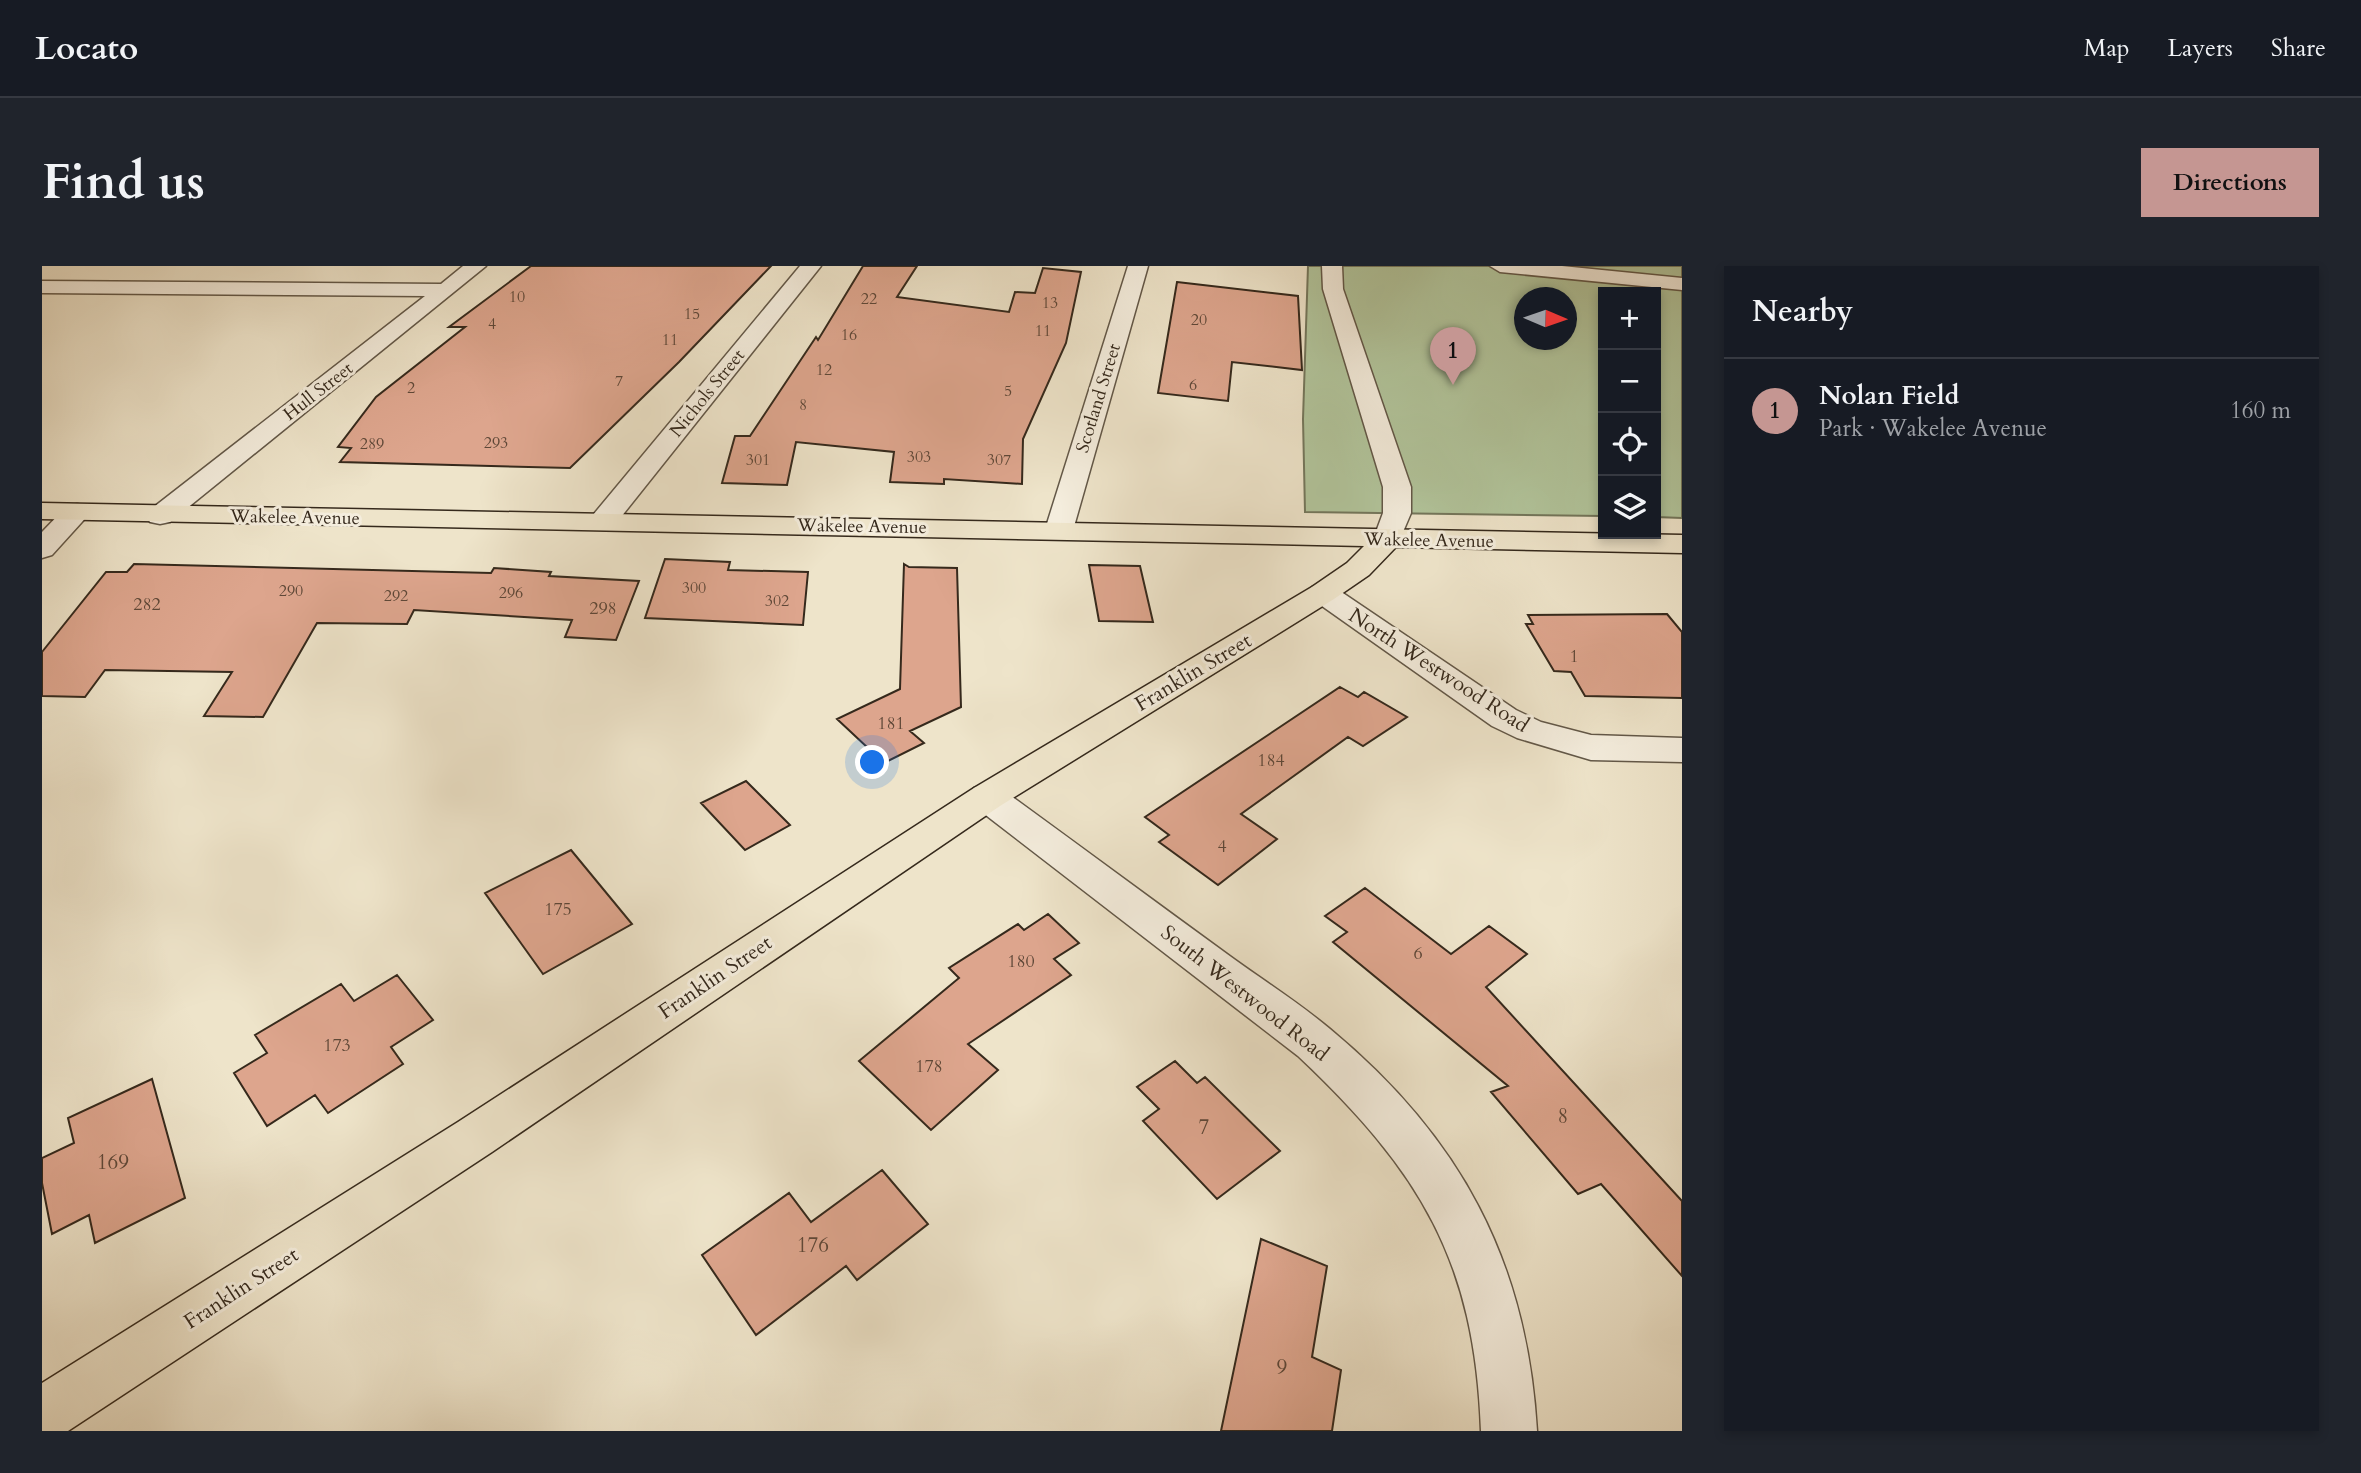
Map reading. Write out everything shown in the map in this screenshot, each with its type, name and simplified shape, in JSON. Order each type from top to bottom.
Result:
[{"type":"main road","name":"Wakelee Avenue","points":[[42,511],[160,516],[603,521],[1387,540],[1682,544]]},
{"type":"main road","name":"Franklin Street","points":[[42,1415],[475,1137],[987,797],[1323,593],[1358,569],[1387,540]]},
{"type":"street","name":"Hull Street","points":[[160,516],[476,266]]},
{"type":"street","name":"Nichols Street","points":[[603,521],[811,266]]},
{"type":"street","name":"Scotland Street","points":[[1059,530],[1138,266]]},
{"type":"street","points":[[1332,266],[1333,289],[1397,487],[1397,513],[1387,540]]},
{"type":"street","points":[[1500,266],[1682,284]]},
{"type":"street","points":[[42,287],[445,290]]},
{"type":"street","points":[[42,549],[77,512]]},
{"type":"street","name":"North Westwood Road","points":[[1323,593],[1504,718],[1531,732],[1591,750],[1682,750]]},
{"type":"street","name":"South Westwood Road","points":[[987,797],[1314,1043],[1358,1085],[1414,1147],[1455,1205],[1488,1286],[1502,1336],[1510,1395],[1509,1431]]},
{"type":"green space","points":[[1308,266],[1682,266],[1682,518],[1661,517],[1661,287],[1598,287],[1598,516],[1305,512],[1303,419]]},
{"type":"building","points":[[531,266],[771,266],[679,362],[570,468],[340,462],[351,448],[338,447],[376,397],[465,327],[449,327]]},
{"type":"building","points":[[863,266],[917,266],[897,297],[1009,312],[1015,292],[1035,293],[1043,268],[1081,272],[1066,343],[1023,439],[1022,484],[944,479],[944,484],[890,482],[894,452],[796,442],[787,485],[722,483],[735,436],[750,436],[816,337],[818,340]]},
{"type":"building","points":[[1177,282],[1298,296],[1302,370],[1232,362],[1228,401],[1158,393]]},
{"type":"building","points":[[665,559],[730,562],[728,570],[808,572],[803,625],[645,618]]},
{"type":"building","points":[[134,564],[491,573],[494,568],[551,572],[549,576],[639,581],[616,640],[565,637],[572,620],[414,610],[407,624],[317,623],[263,717],[204,716],[232,672],[105,670],[85,697],[42,696],[42,652],[106,572],[127,572]]},
{"type":"building","points":[[904,564],[909,567],[957,568],[961,707],[910,731],[924,743],[884,763],[837,719],[900,689]]},
{"type":"building","points":[[1089,565],[1140,566],[1153,622],[1099,621]]},
{"type":"building","points":[[1667,614],[1682,632],[1682,698],[1585,696],[1571,672],[1554,671],[1526,624],[1533,624],[1528,615]]},
{"type":"building","points":[[1340,687],[1358,697],[1364,692],[1407,717],[1363,746],[1348,737],[1241,814],[1277,839],[1218,885],[1159,842],[1169,835],[1145,817]]},
{"type":"building","points":[[746,781],[790,825],[745,850],[701,803]]},
{"type":"building","points":[[571,850],[632,924],[543,974],[485,893]]},
{"type":"building","points":[[1365,888],[1451,954],[1489,926],[1527,954],[1486,987],[1682,1201],[1682,1276],[1601,1184],[1578,1194],[1491,1092],[1508,1086],[1333,942],[1347,932],[1325,916]]},
{"type":"building","points":[[1048,914],[1079,943],[1054,959],[1071,975],[968,1044],[998,1070],[931,1130],[859,1061],[959,978],[949,968],[1018,924],[1024,930]]},
{"type":"building","points":[[397,975],[433,1020],[391,1047],[403,1064],[328,1113],[315,1095],[267,1126],[234,1073],[267,1053],[255,1035],[341,984],[354,1001]]},
{"type":"building","points":[[1175,1061],[1197,1083],[1205,1077],[1280,1151],[1217,1199],[1143,1121],[1159,1109],[1137,1087]]},
{"type":"building","points":[[152,1079],[185,1198],[95,1243],[89,1215],[52,1234],[42,1183],[42,1158],[74,1143],[68,1118]]},
{"type":"building","points":[[882,1170],[928,1224],[857,1280],[846,1266],[756,1335],[702,1255],[789,1193],[811,1222]]},
{"type":"building","points":[[1261,1239],[1327,1266],[1312,1357],[1341,1370],[1332,1431],[1221,1431]]},
{"type":"place","name":"Nolan Field","points":[[1453,385]]}]
